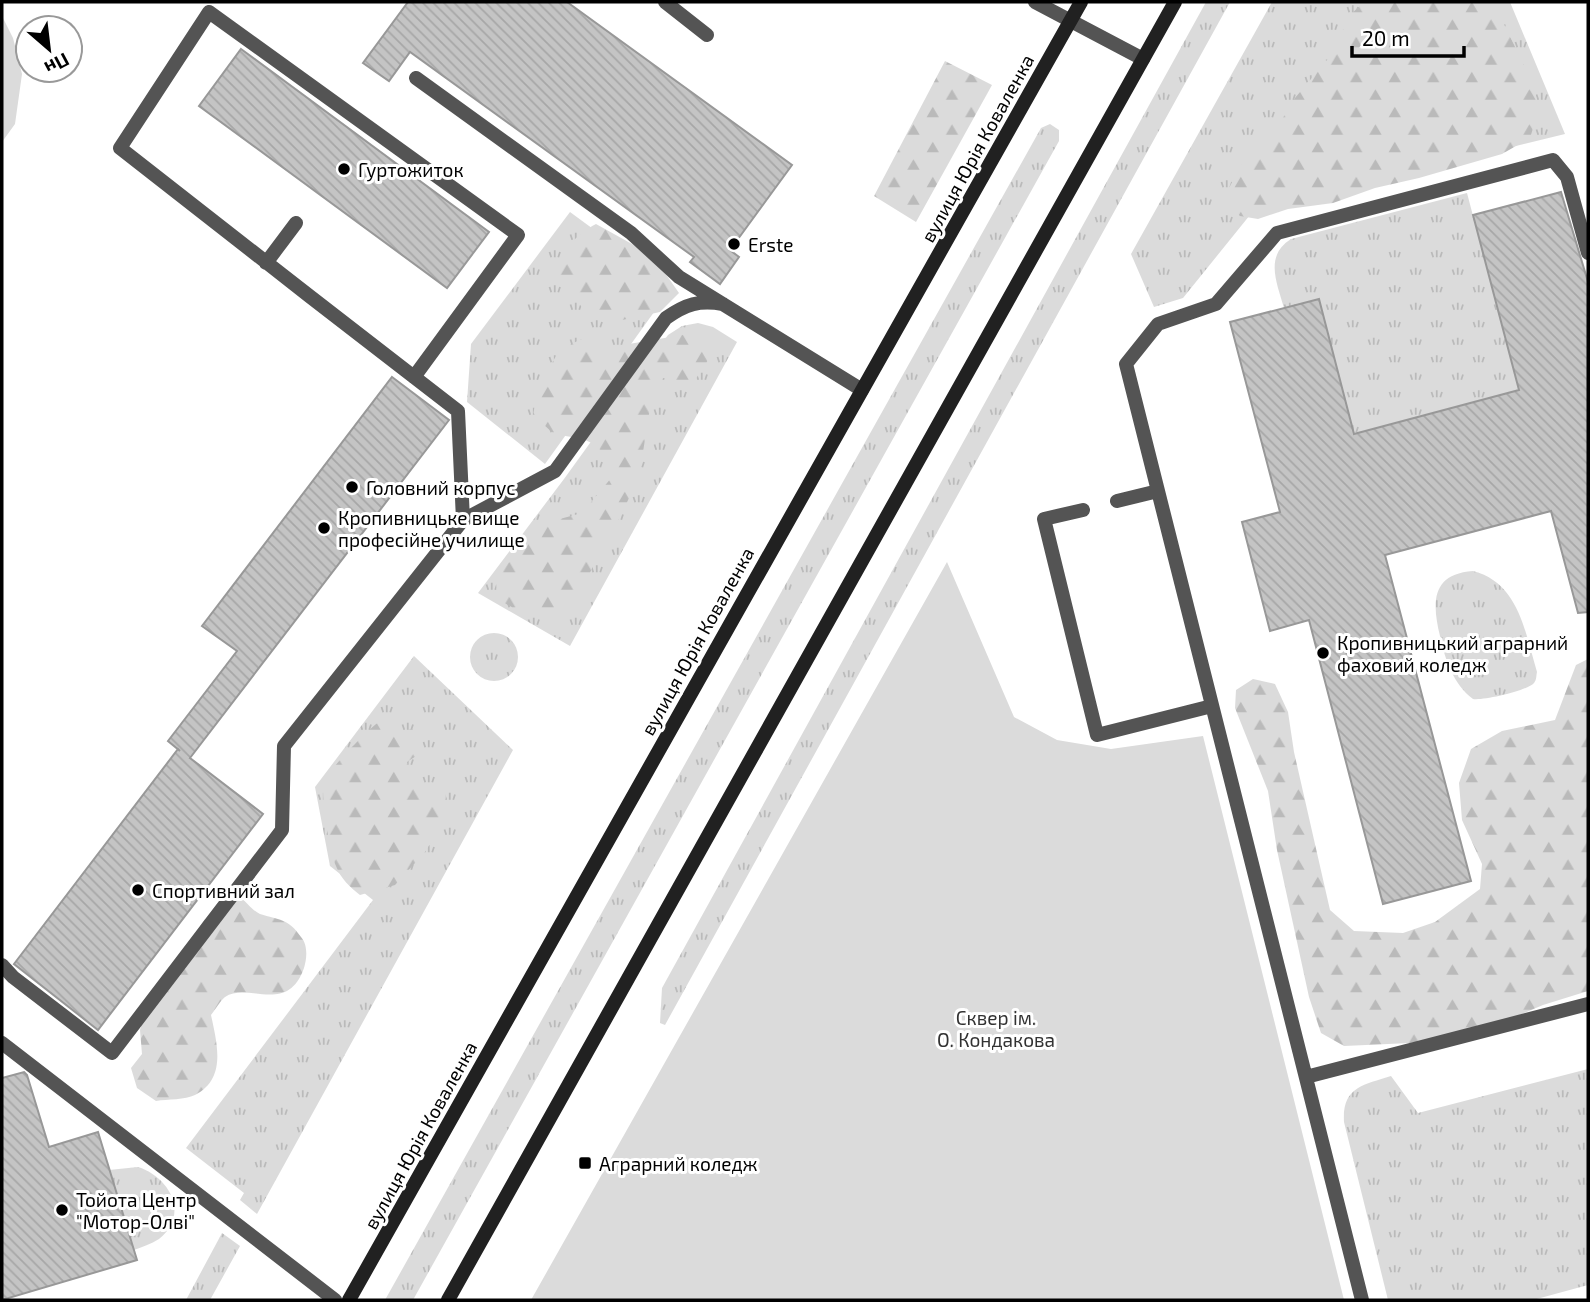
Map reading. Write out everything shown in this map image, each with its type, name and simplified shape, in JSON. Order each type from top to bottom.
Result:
[{"type":"main road","name":"вулиця Юрія Коваленка","points":[[349,1300],[1081,2]]},
{"type":"main road","points":[[448,1300],[1175,2]]},
{"type":"street","points":[[664,2],[707,35]]},
{"type":"street","points":[[1035,2],[1143,60]]},
{"type":"street","points":[[414,377],[518,235],[209,12],[120,148],[266,263],[458,411],[463,520]]},
{"type":"street","points":[[416,78],[631,233],[679,277],[862,390]]},
{"type":"street","points":[[1362,1300],[1126,364],[1158,324],[1216,304],[1277,233],[1553,160],[1567,177],[1588,253]]},
{"type":"street","points":[[266,263],[296,223]]},
{"type":"street","points":[[2,965],[13,977],[112,1053],[282,830],[284,746],[463,520],[555,471],[666,318],[692,304],[705,301],[723,304]]},
{"type":"street","points":[[1117,501],[1158,491]]},
{"type":"street","points":[[1083,510],[1044,519],[1097,735],[1212,706]]},
{"type":"street","points":[[1306,1077],[1588,1004]]},
{"type":"street","points":[[2,1042],[335,1300]]},
{"type":"green space","points":[[1206,2],[1230,2],[665,1025],[660,1023],[662,988]]},
{"type":"green space","points":[[1272,2],[1510,2],[1565,134],[1254,210],[1183,298],[1154,307],[1131,254]]},
{"type":"green space","points":[[1364,2],[1490,2],[1498,12],[1535,88],[1538,112],[1530,138],[1502,154],[1375,188],[1333,203],[1288,209],[1258,219],[1240,216],[1229,205],[1228,190],[1242,163],[1278,126],[1295,98],[1332,54],[1349,16]]},
{"type":"green space","points":[[2,16],[14,42],[14,84],[21,84],[15,124],[2,142]]},
{"type":"green space","points":[[945,61],[992,85],[916,222],[874,196]]},
{"type":"green space","points":[[1050,124],[1059,130],[1059,141],[413,1300],[385,1300],[1041,128]]},
{"type":"green space","points":[[1467,193],[1519,390],[1354,434],[1319,299],[1284,308],[1276,280],[1275,262],[1278,253],[1291,239]]},
{"type":"green space","points":[[570,212],[672,287],[545,464],[467,402],[471,344]]},
{"type":"green space","points":[[596,224],[632,244],[658,263],[679,293],[660,312],[622,320],[589,317],[559,276],[564,258],[575,239]]},
{"type":"green space","points":[[698,323],[713,327],[737,342],[570,646],[478,593],[668,335],[682,326]]},
{"type":"green space","points":[[694,333],[712,338],[707,362],[693,383],[663,378],[653,389],[639,477],[579,597],[560,619],[523,613],[497,599],[496,580],[517,551],[545,523],[582,513],[612,477],[598,446],[583,439],[554,434],[533,415],[539,385],[559,351],[581,339],[603,356],[623,345]]},
{"type":"green space","name":"Сквер ім. О. Кондакова","points":[[947,562],[1014,717],[1057,740],[1111,749],[1203,736],[1344,1300],[531,1300]]},
{"type":"green space","points":[[1473,571],[1501,586],[1518,611],[1537,672],[1535,682],[1530,686],[1504,695],[1473,699],[1460,686],[1447,662],[1437,624],[1438,592],[1449,578]]},
{"type":"green space","points":[[494,633],[511,640],[518,657],[511,674],[494,681],[477,674],[470,657],[477,640]]},
{"type":"green space","points":[[414,656],[513,750],[257,1214],[240,1200],[244,1193],[186,1148],[373,900],[330,866],[315,787]]},
{"type":"green space","points":[[1588,659],[1588,991],[1543,1005],[1481,1031],[1410,1043],[1344,1046],[1321,1033],[1309,997],[1277,850],[1268,791],[1235,708],[1236,690],[1253,679],[1275,684],[1288,712],[1294,752],[1330,910],[1354,931],[1403,933],[1435,922],[1480,889],[1482,864],[1462,820],[1459,783],[1471,749],[1502,731],[1555,720],[1576,665]]},
{"type":"green space","points":[[379,722],[392,734],[412,729],[423,741],[416,756],[407,762],[412,779],[446,790],[445,819],[425,852],[395,885],[360,895],[340,875],[336,866],[326,824],[323,788],[332,769]]},
{"type":"green space","points":[[240,896],[257,913],[292,926],[306,948],[304,968],[297,982],[288,991],[267,995],[234,993],[225,997],[211,1015],[217,1048],[216,1070],[212,1080],[191,1097],[156,1101],[137,1088],[131,1068],[142,1054],[140,1030],[149,995],[184,956],[202,923],[218,903]]},
{"type":"green space","points":[[1588,1069],[1588,1285],[1533,1300],[1388,1300],[1344,1122],[1344,1110],[1351,1094],[1363,1085],[1391,1076],[1418,1113]]},
{"type":"green space","points":[[138,1167],[159,1179],[167,1188],[174,1208],[173,1219],[159,1239],[134,1250],[109,1170]]},
{"type":"green space","points":[[222,1233],[240,1246],[210,1300],[186,1300]]},
{"type":"building","points":[[408,2],[567,2],[792,165],[730,250],[739,257],[720,284],[690,262],[694,257],[410,52],[389,81],[363,63]]},
{"type":"building","name":"Гуртожиток","points":[[241,49],[489,232],[447,288],[199,106]]},
{"type":"building","points":[[1561,192],[1588,282],[1588,612],[1578,613],[1551,511],[1385,555],[1471,881],[1383,904],[1309,620],[1270,631],[1242,522],[1280,512],[1230,322],[1319,299],[1354,434],[1519,390],[1473,215]]},
{"type":"building","points":[[392,377],[449,420],[190,758],[263,814],[98,1030],[14,964],[178,749],[168,741],[237,651],[202,626]]},
{"type":"building","name":"Тойота Центр \"Мотор-Олві\"","points":[[24,1072],[49,1147],[98,1132],[137,1260],[2,1300],[2,1078]]},
{"type":"place","name":"Гуртожиток","points":[[344,169]]},
{"type":"place","name":"Erste","points":[[734,244]]},
{"type":"place","name":"Головний корпус","points":[[352,487]]},
{"type":"place","name":"Кропивницьке вище професійне училище","points":[[324,528]]},
{"type":"place","name":"Кропивницький аграрний фаховий коледж","points":[[1323,653]]},
{"type":"place","name":"Спортивний зал","points":[[138,890]]},
{"type":"place","name":"Аграрний коледж","points":[[585,1163]]},
{"type":"place","name":"Тойота Центр \"Мотор-Олві\"","points":[[62,1210]]}]
